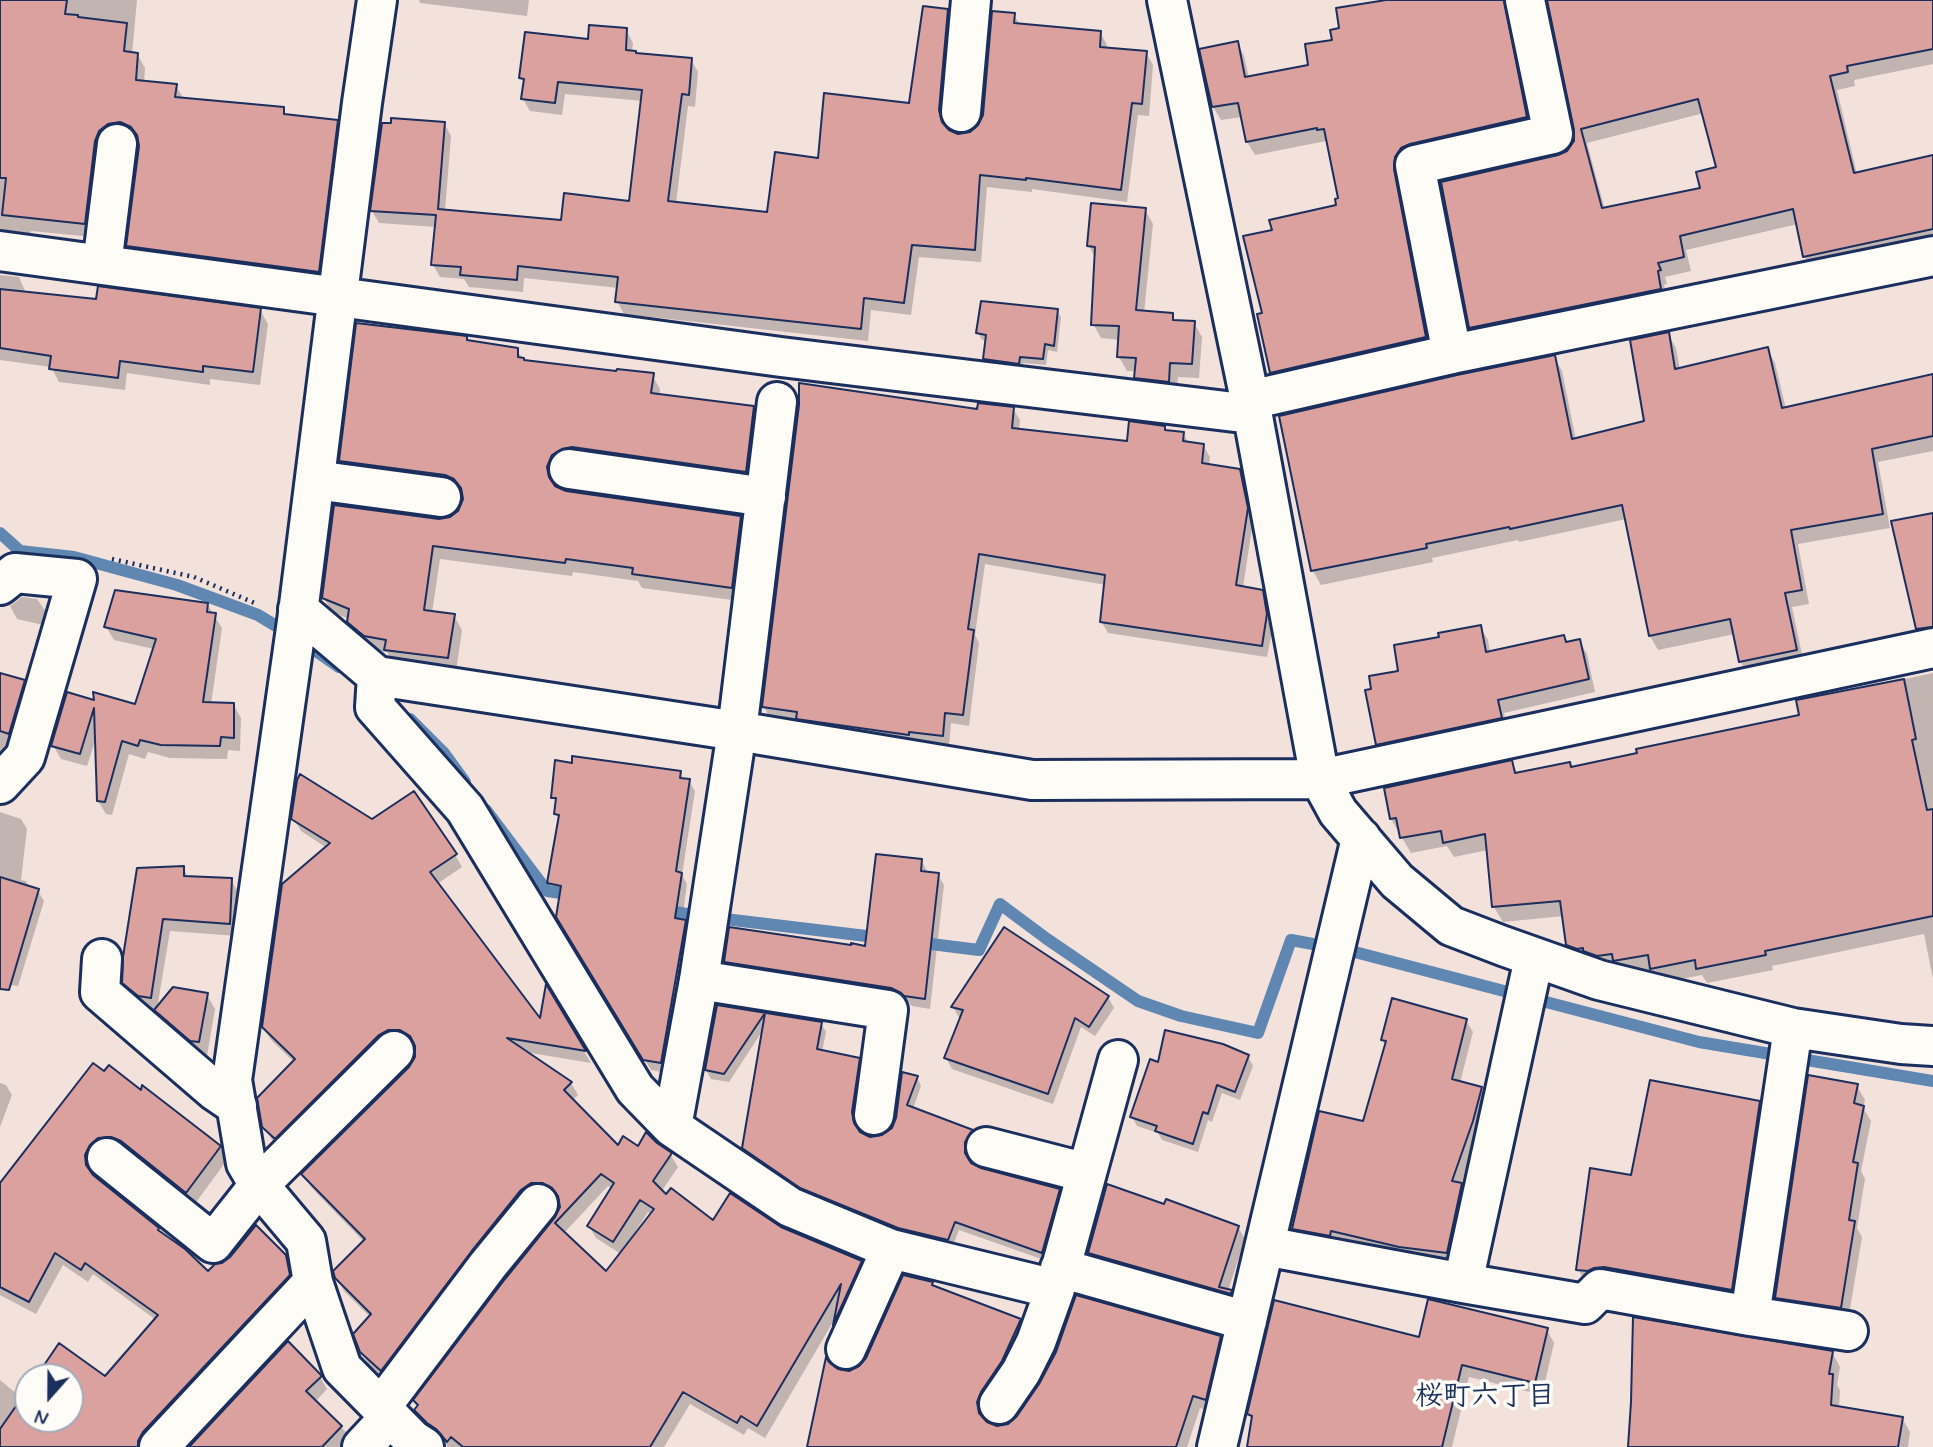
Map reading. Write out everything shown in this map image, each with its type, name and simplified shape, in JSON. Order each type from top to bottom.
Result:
[{"type":"street","points":[[377,0],[298,615],[232,1080],[246,1163],[259,1185],[306,1241],[313,1282],[342,1368],[424,1447]]},
{"type":"street","points":[[961,113],[971,0]]},
{"type":"street","points":[[1167,0],[1251,407],[1320,779],[1338,811],[1397,881],[1451,926],[1599,980],[1793,1027],[1901,1044],[1933,1046]]},
{"type":"street","points":[[1452,355],[1415,165],[1553,134],[1524,0]]},
{"type":"street","points":[[102,265],[117,144]]},
{"type":"street","points":[[0,251],[781,357],[1251,407],[1452,355],[1933,256]]},
{"type":"street","points":[[672,1127],[699,980],[737,731],[777,402]]},
{"type":"street","points":[[569,469],[766,497]]},
{"type":"street","points":[[315,480],[442,497]]},
{"type":"street","points":[[0,584],[15,573],[77,579],[25,757],[0,785]]},
{"type":"street","points":[[298,615],[377,676],[737,731],[1032,780],[1320,779],[1933,648]]},
{"type":"street","points":[[377,676],[375,707],[465,809],[635,1089],[672,1127],[790,1207],[891,1249],[1058,1278],[1247,1321]]},
{"type":"street","points":[[1217,1447],[1361,838]]},
{"type":"street","points":[[1463,1283],[1534,958]]},
{"type":"street","points":[[102,959],[100,992],[215,1091],[237,1106]]},
{"type":"street","points":[[699,980],[888,1010],[874,1115]]},
{"type":"street","points":[[1750,1316],[1793,1027]]},
{"type":"street","points":[[107,1158],[214,1243],[259,1185],[394,1051]]},
{"type":"street","points":[[999,1404],[1021,1372],[1036,1342],[1058,1278],[1118,1060]]},
{"type":"street","points":[[986,1147],[1087,1173]]},
{"type":"street","points":[[362,1447],[488,1265],[538,1204]]},
{"type":"street","points":[[1265,1246],[1586,1304],[1600,1289],[1848,1331]]},
{"type":"street","points":[[846,1349],[891,1249]]},
{"type":"street","points":[[159,1447],[313,1282]]},
{"type":"path","points":[[77,579],[87,553],[194,577],[298,615]]},
{"type":"building","points":[[0,0],[67,0],[65,14],[127,23],[124,51],[138,53],[136,80],[177,84],[175,97],[284,107],[284,114],[338,120],[319,272],[126,246],[139,146],[137,135],[131,127],[120,122],[108,124],[99,131],[95,141],[85,224],[2,215],[6,178],[0,178]]},
{"type":"building","points":[[1386,0],[1504,0],[1527,117],[1410,144],[1401,148],[1395,157],[1394,169],[1426,337],[1270,373],[1257,314],[1262,313],[1243,236],[1272,230],[1269,220],[1336,205],[1335,199],[1338,198],[1324,129],[1317,128],[1246,142],[1238,103],[1212,107],[1199,49],[1238,41],[1245,77],[1308,65],[1305,44],[1332,40],[1330,30],[1339,28],[1336,8]]},
{"type":"building","points":[[1547,0],[1933,0],[1933,49],[1847,66],[1848,72],[1830,76],[1854,173],[1933,155],[1933,229],[1803,257],[1793,209],[1680,236],[1684,257],[1658,263],[1661,270],[1658,271],[1661,289],[1469,328],[1441,182],[1558,155],[1567,151],[1574,141]],"holes":[[[1698,99],[1716,167],[1696,172],[1700,188],[1602,208],[1581,129]]]},
{"type":"building","points":[[923,6],[948,9],[939,110],[942,122],[949,130],[958,134],[970,132],[978,125],[983,115],[992,11],[1015,13],[1014,23],[1101,31],[1100,47],[1147,51],[1142,104],[1132,103],[1121,190],[980,175],[975,250],[912,245],[904,303],[864,298],[861,329],[615,302],[618,277],[518,266],[517,280],[460,275],[461,267],[431,265],[436,215],[370,211],[382,123],[391,123],[391,118],[445,122],[438,209],[561,220],[564,193],[629,201],[642,90],[558,82],[555,103],[521,99],[524,79],[519,78],[525,32],[588,39],[589,25],[627,28],[626,50],[692,58],[689,95],[682,94],[668,201],[767,212],[775,152],[818,158],[824,93],[909,103]]},
{"type":"building","points":[[1091,203],[1146,208],[1136,310],[1173,313],[1173,320],[1195,321],[1192,364],[1170,363],[1169,382],[1134,378],[1136,358],[1117,357],[1119,326],[1091,325],[1095,247],[1087,246]]},
{"type":"building","points":[[98,286],[261,308],[253,372],[203,366],[203,372],[120,361],[118,378],[49,369],[51,356],[0,348],[0,289],[96,299]]},
{"type":"building","points":[[981,301],[1058,309],[1054,346],[1045,344],[1043,359],[1020,357],[1019,364],[983,359],[986,335],[976,333]]},
{"type":"building","points":[[356,323],[467,336],[467,340],[518,348],[518,357],[524,360],[654,373],[651,393],[754,406],[746,472],[572,447],[552,455],[547,467],[555,486],[566,491],[741,516],[732,588],[632,574],[633,568],[566,559],[565,563],[433,546],[424,610],[455,614],[448,658],[384,650],[386,640],[364,636],[347,622],[349,609],[322,598],[334,505],[439,519],[450,517],[458,511],[463,499],[461,488],[454,479],[445,475],[339,461]]},
{"type":"building","points":[[1669,332],[1675,369],[1768,347],[1782,408],[1933,374],[1933,436],[1872,449],[1883,514],[1791,530],[1802,590],[1785,593],[1797,650],[1739,662],[1730,619],[1649,636],[1622,505],[1426,544],[1427,548],[1311,571],[1279,416],[1555,355],[1572,439],[1644,421],[1630,340]]},
{"type":"building","points":[[799,383],[977,409],[978,403],[1014,407],[1012,428],[1127,441],[1129,421],[1165,426],[1165,430],[1184,432],[1183,441],[1204,444],[1202,463],[1240,469],[1248,508],[1236,585],[1263,590],[1267,614],[1262,646],[1100,622],[1105,575],[979,554],[968,629],[974,630],[963,715],[945,713],[943,736],[909,732],[909,735],[796,719],[797,712],[762,707],[799,405]]},
{"type":"building","points":[[1933,513],[1933,627],[1916,629],[1891,521]]},
{"type":"building","points":[[115,590],[208,603],[207,612],[216,613],[203,702],[234,703],[234,738],[221,737],[220,746],[161,745],[140,740],[138,746],[122,741],[105,802],[97,801],[94,708],[80,754],[51,746],[67,692],[94,700],[93,692],[135,704],[156,639],[104,627]]},
{"type":"building","points":[[1481,625],[1486,652],[1564,635],[1566,642],[1580,639],[1589,679],[1498,700],[1502,718],[1376,745],[1365,690],[1371,689],[1369,676],[1398,671],[1394,645],[1439,637],[1438,633]]},
{"type":"building","points":[[0,673],[25,680],[9,734],[0,731]]},
{"type":"building","points":[[1904,679],[1916,739],[1912,740],[1927,810],[1933,809],[1933,916],[1765,951],[1766,955],[1696,969],[1695,960],[1650,969],[1648,955],[1613,961],[1612,954],[1597,956],[1583,951],[1583,948],[1566,945],[1560,901],[1492,907],[1485,834],[1443,843],[1441,831],[1400,838],[1396,818],[1390,819],[1384,788],[1512,760],[1515,773],[1570,762],[1571,767],[1637,753],[1636,749],[1799,715],[1796,700]]},
{"type":"building","points":[[572,756],[681,771],[680,778],[690,779],[676,871],[682,873],[675,918],[686,920],[661,1063],[643,1060],[556,917],[561,886],[547,883],[559,815],[554,814],[556,798],[551,798],[555,760],[572,763]]},
{"type":"building","points":[[300,774],[372,819],[414,791],[457,854],[430,872],[540,1018],[546,984],[586,1051],[507,1038],[572,1082],[564,1090],[618,1145],[623,1136],[638,1146],[646,1132],[672,1153],[653,1181],[666,1194],[671,1188],[713,1220],[730,1193],[781,1227],[862,1261],[833,1325],[841,1284],[757,1426],[741,1416],[737,1423],[683,1392],[650,1447],[463,1447],[451,1437],[447,1442],[414,1410],[418,1405],[413,1400],[555,1217],[560,1207],[558,1196],[552,1188],[542,1183],[531,1183],[521,1190],[381,1371],[360,1352],[353,1334],[371,1314],[335,1278],[333,1271],[365,1239],[301,1174],[409,1067],[415,1057],[415,1046],[410,1036],[400,1030],[388,1030],[379,1035],[275,1139],[262,1127],[257,1098],[295,1059],[262,1027],[282,884],[330,843],[291,819]],"holes":[[[601,1174],[614,1183],[587,1226],[613,1242],[640,1200],[654,1209],[606,1271],[555,1223]]]},
{"type":"building","points":[[876,854],[922,859],[921,871],[939,873],[925,999],[904,996],[891,988],[724,962],[729,927],[865,946]]},
{"type":"building","points":[[184,866],[184,876],[232,878],[230,924],[163,919],[151,998],[138,996],[122,983],[123,957],[137,868]]},
{"type":"building","points":[[0,877],[39,889],[9,990],[0,989]]},
{"type":"building","points":[[1004,927],[1109,996],[1089,1027],[1075,1018],[1048,1094],[944,1058],[963,1010],[951,1007]]},
{"type":"building","points":[[173,987],[208,993],[199,1042],[190,1041],[154,1010]]},
{"type":"building","points":[[1392,998],[1467,1019],[1452,1079],[1482,1087],[1452,1181],[1462,1183],[1447,1253],[1399,1247],[1331,1231],[1330,1236],[1292,1229],[1319,1111],[1363,1121],[1386,1041],[1381,1040]]},
{"type":"building","points":[[717,1005],[822,1022],[817,1049],[860,1058],[852,1112],[854,1123],[860,1132],[870,1137],[882,1135],[892,1128],[896,1118],[902,1072],[918,1076],[907,1105],[973,1130],[965,1142],[965,1153],[971,1163],[1060,1189],[1042,1253],[955,1222],[948,1240],[898,1228],[800,1188],[742,1148],[765,1013],[724,1074],[705,1070]]},
{"type":"building","points":[[1165,1030],[1223,1044],[1249,1055],[1235,1092],[1217,1085],[1208,1114],[1203,1112],[1193,1144],[1155,1131],[1157,1126],[1130,1117],[1150,1059],[1158,1062]]},
{"type":"building","points":[[93,1063],[104,1071],[109,1065],[141,1090],[142,1085],[221,1146],[186,1193],[121,1141],[111,1137],[98,1138],[90,1145],[85,1155],[86,1165],[93,1175],[159,1228],[158,1230],[185,1249],[208,1271],[215,1264],[230,1257],[256,1225],[286,1255],[290,1275],[143,1432],[138,1447],[0,1447],[0,1429],[14,1409],[14,1433],[84,1433],[84,1363],[45,1363],[59,1343],[105,1376],[158,1315],[85,1263],[81,1270],[55,1253],[29,1302],[0,1287],[0,1183]]},
{"type":"building","points":[[1808,1075],[1858,1084],[1854,1103],[1864,1106],[1853,1162],[1858,1163],[1849,1220],[1855,1221],[1841,1308],[1775,1298]]},
{"type":"building","points":[[1650,1080],[1760,1101],[1732,1290],[1604,1267],[1588,1271],[1576,1270],[1590,1168],[1631,1175]]},
{"type":"building","points":[[1107,1184],[1164,1204],[1166,1199],[1239,1226],[1219,1287],[1232,1290],[1231,1294],[1088,1253]]},
{"type":"building","points":[[903,1275],[933,1282],[932,1285],[1021,1319],[1002,1361],[977,1402],[979,1413],[987,1422],[997,1426],[1008,1424],[1017,1416],[1039,1384],[1056,1352],[1076,1295],[1221,1336],[1206,1400],[1193,1396],[1176,1447],[807,1447],[826,1357],[838,1369],[849,1371],[859,1366],[866,1358]]},
{"type":"building","points":[[1428,1299],[1548,1328],[1535,1383],[1462,1365],[1442,1447],[1247,1447],[1252,1416],[1247,1414],[1274,1300],[1419,1337]]},
{"type":"building","points":[[1633,1317],[1833,1351],[1829,1374],[1833,1374],[1831,1405],[1903,1417],[1898,1447],[1628,1447]]},
{"type":"building","points":[[288,1341],[322,1376],[306,1391],[342,1426],[322,1447],[189,1447]]},
{"type":"waterway","points":[[0,533],[20,551],[74,557],[177,585],[258,615],[339,667]]},
{"type":"waterway","points":[[410,719],[444,753],[465,782]]},
{"type":"waterway","points":[[486,810],[547,891],[575,895]]},
{"type":"waterway","points":[[915,942],[979,950],[1000,904],[1138,1001],[1181,1016],[1258,1033],[1291,940],[1351,951],[1699,1042],[1933,1081]]},
{"type":"waterway","points":[[662,910],[883,938]]},
{"type":"district","name":"桜町六丁目","points":[[1485,1398]]}]
